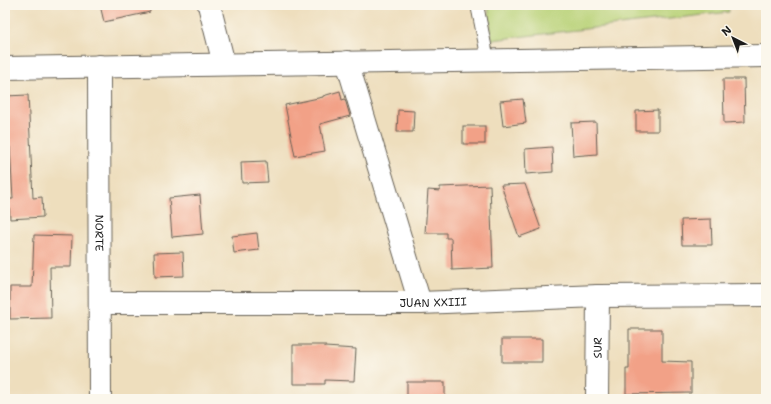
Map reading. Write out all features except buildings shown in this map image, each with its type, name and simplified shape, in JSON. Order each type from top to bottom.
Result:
[{"type":"street","points":[[209,5],[224,64]]},
{"type":"street","points":[[5,68],[766,56]]},
{"type":"street","points":[[347,62],[420,303]]},
{"type":"street","name":"NORTE","points":[[100,66],[100,399]]},
{"type":"street","name":"JUAN XXIII","points":[[100,303],[420,303],[598,296],[766,295]]},
{"type":"street","name":"SUR","points":[[597,399],[598,296]]},
{"type":"lane","points":[[477,5],[488,60]]},
{"type":"green space","points":[[488,5],[728,5],[729,12],[492,40]]}]
